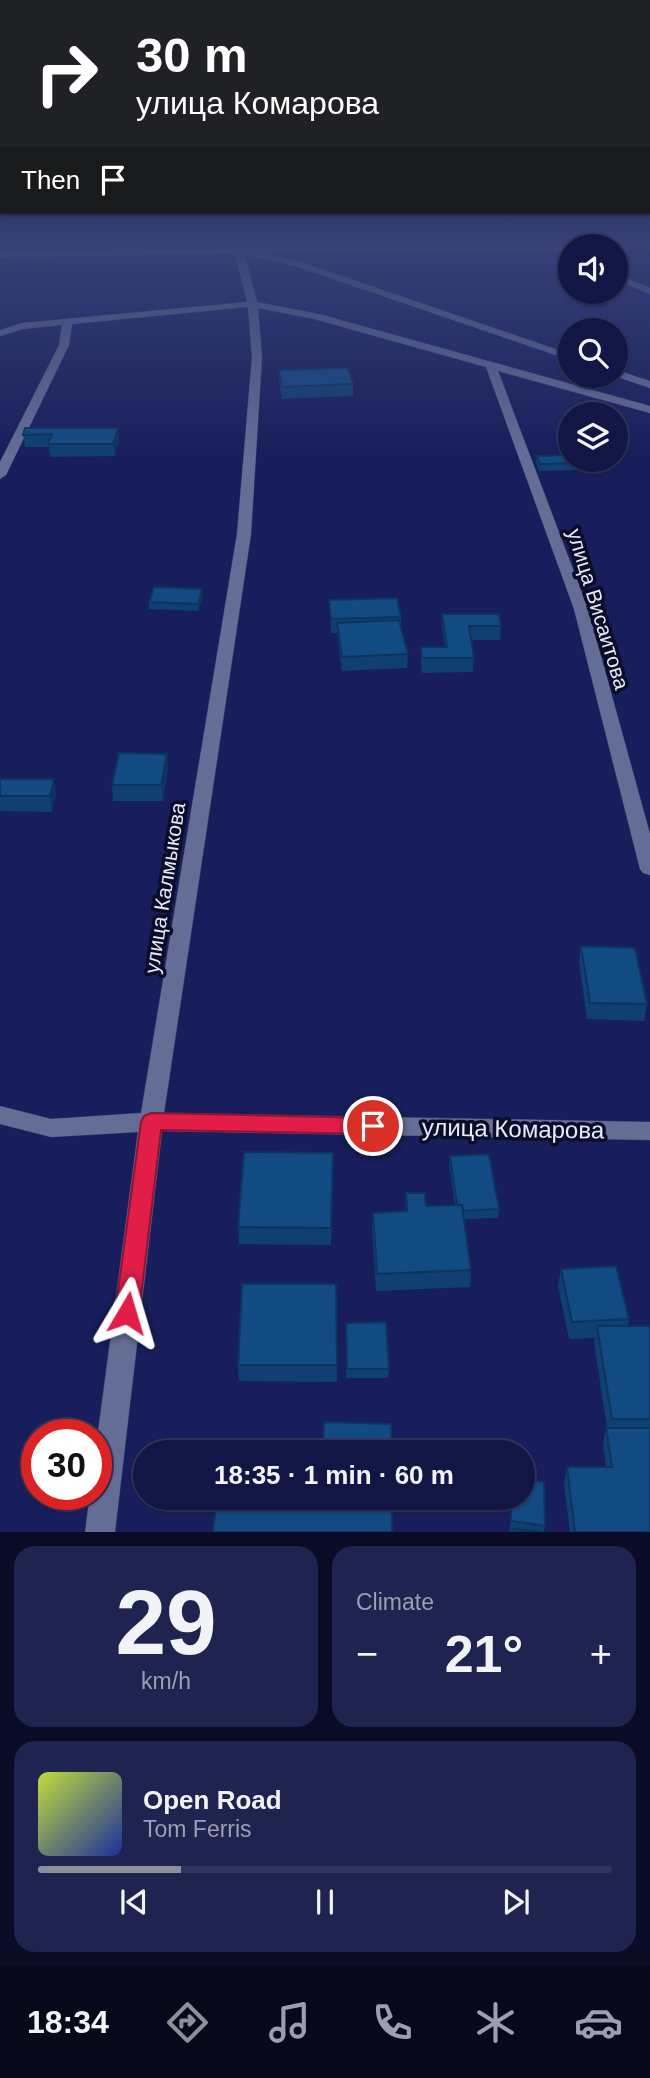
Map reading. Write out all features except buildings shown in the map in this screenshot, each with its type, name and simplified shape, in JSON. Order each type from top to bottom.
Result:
[{"type":"street","points":[[0,333],[22,326],[160,313]]},
{"type":"street","name":"улица Калмыкова","points":[[100,1532],[151,1122],[244,534],[257,357],[254,313]]},
{"type":"street","points":[[302,313],[650,410]]},
{"type":"street","points":[[443,313],[558,353]]},
{"type":"street","points":[[0,475],[64,345],[67,323]]},
{"type":"street","name":"улица Висаитова","points":[[491,366],[581,609],[650,869]]},
{"type":"street","points":[[628,377],[650,385]]},
{"type":"street","name":"улица Комарова","points":[[0,1115],[51,1128],[151,1122],[650,1131]]},
{"type":"route","points":[[127,1313],[151,1122],[373,1126]]}]
